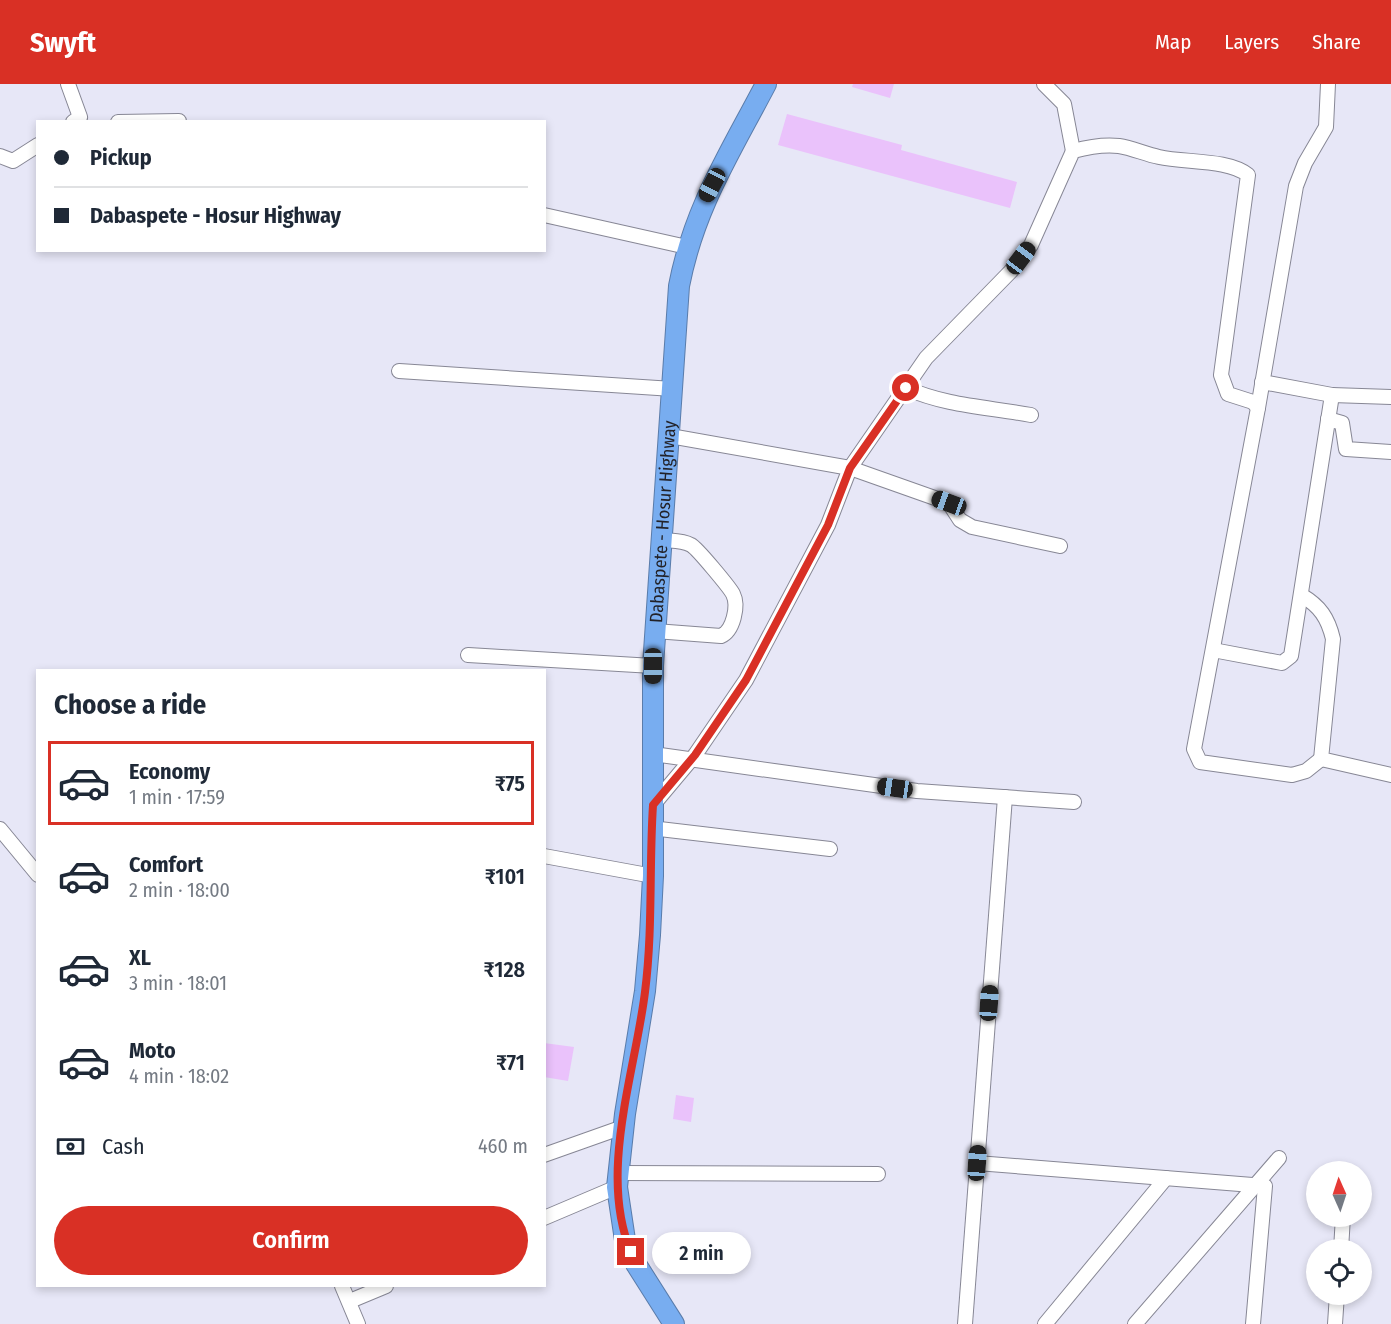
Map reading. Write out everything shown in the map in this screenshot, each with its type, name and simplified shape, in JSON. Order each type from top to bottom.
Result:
[{"type":"highway","name":"Dabaspete - Hosur Highway","points":[[674,1324],[636,1264],[629,1248],[621,1220],[617,1180],[623,1126],[645,991],[653,876],[651,828],[653,666],[679,286],[687,247],[702,205],[766,84]]},
{"type":"street","points":[[68,84],[80,117],[76,120]]},
{"type":"street","points":[[653,805],[695,755],[746,680],[828,525],[850,468],[926,358],[1011,271],[1031,245],[1073,151],[1064,104],[1044,84]]},
{"type":"street","points":[[1301,595],[1317,604],[1329,622],[1333,639],[1321,759],[1306,771],[1292,775],[1200,762],[1194,748],[1258,408],[1296,186],[1305,163],[1326,127],[1328,84]]},
{"type":"street","points":[[0,156],[13,161],[36,146]]},
{"type":"street","points":[[1073,151],[1092,146],[1119,146],[1158,157],[1240,168],[1248,175],[1221,375],[1228,394],[1253,402],[1258,408]]},
{"type":"street","points":[[546,215],[687,247]]},
{"type":"street","points":[[399,371],[673,389]]},
{"type":"street","points":[[1262,382],[1332,395],[1391,397]]},
{"type":"street","points":[[906,388],[926,397],[955,404],[1031,415]]},
{"type":"street","points":[[1213,650],[1282,663],[1291,656],[1332,395]]},
{"type":"street","points":[[1328,419],[1342,423],[1346,449],[1391,452]]},
{"type":"street","points":[[670,436],[850,468],[949,503],[960,520],[972,526],[1060,546]]},
{"type":"street","points":[[655,631],[721,636],[731,629],[735,599],[733,592],[716,574],[701,552],[684,542],[663,540]]},
{"type":"street","points":[[468,655],[653,666]]},
{"type":"street","points":[[653,754],[917,791],[1074,802]]},
{"type":"street","points":[[1321,759],[1391,775]]},
{"type":"street","points":[[965,1324],[1005,797]]},
{"type":"street","points":[[651,828],[830,849]]},
{"type":"street","points":[[0,829],[36,873]]},
{"type":"street","points":[[546,856],[653,876]]},
{"type":"street","points":[[546,1154],[623,1126]]},
{"type":"street","points":[[1135,1324],[1279,1158]]},
{"type":"street","points":[[977,1163],[1265,1186],[1254,1324]]},
{"type":"street","points":[[546,1217],[617,1180],[879,1173]]},
{"type":"street","points":[[1045,1324],[1166,1178]]},
{"type":"street","points":[[343,1287],[358,1324]]},
{"type":"street","points":[[350,1301],[384,1287]]},
{"type":"street","points":[[1335,1324],[1336,1305]]},
{"type":"building","points":[[853,84],[894,84],[890,98],[852,87]]},
{"type":"building","points":[[787,114],[902,145],[901,150],[1017,182],[1010,208],[778,145]]},
{"type":"building","points":[[546,1043],[574,1047],[568,1081],[546,1077]]},
{"type":"building","points":[[676,1095],[694,1098],[691,1122],[673,1119]]},
{"type":"route","points":[[631,1252],[621,1220],[617,1187],[625,1114],[645,991],[653,876],[651,828],[653,805],[695,755],[746,680],[828,525],[850,468],[906,388]]}]
